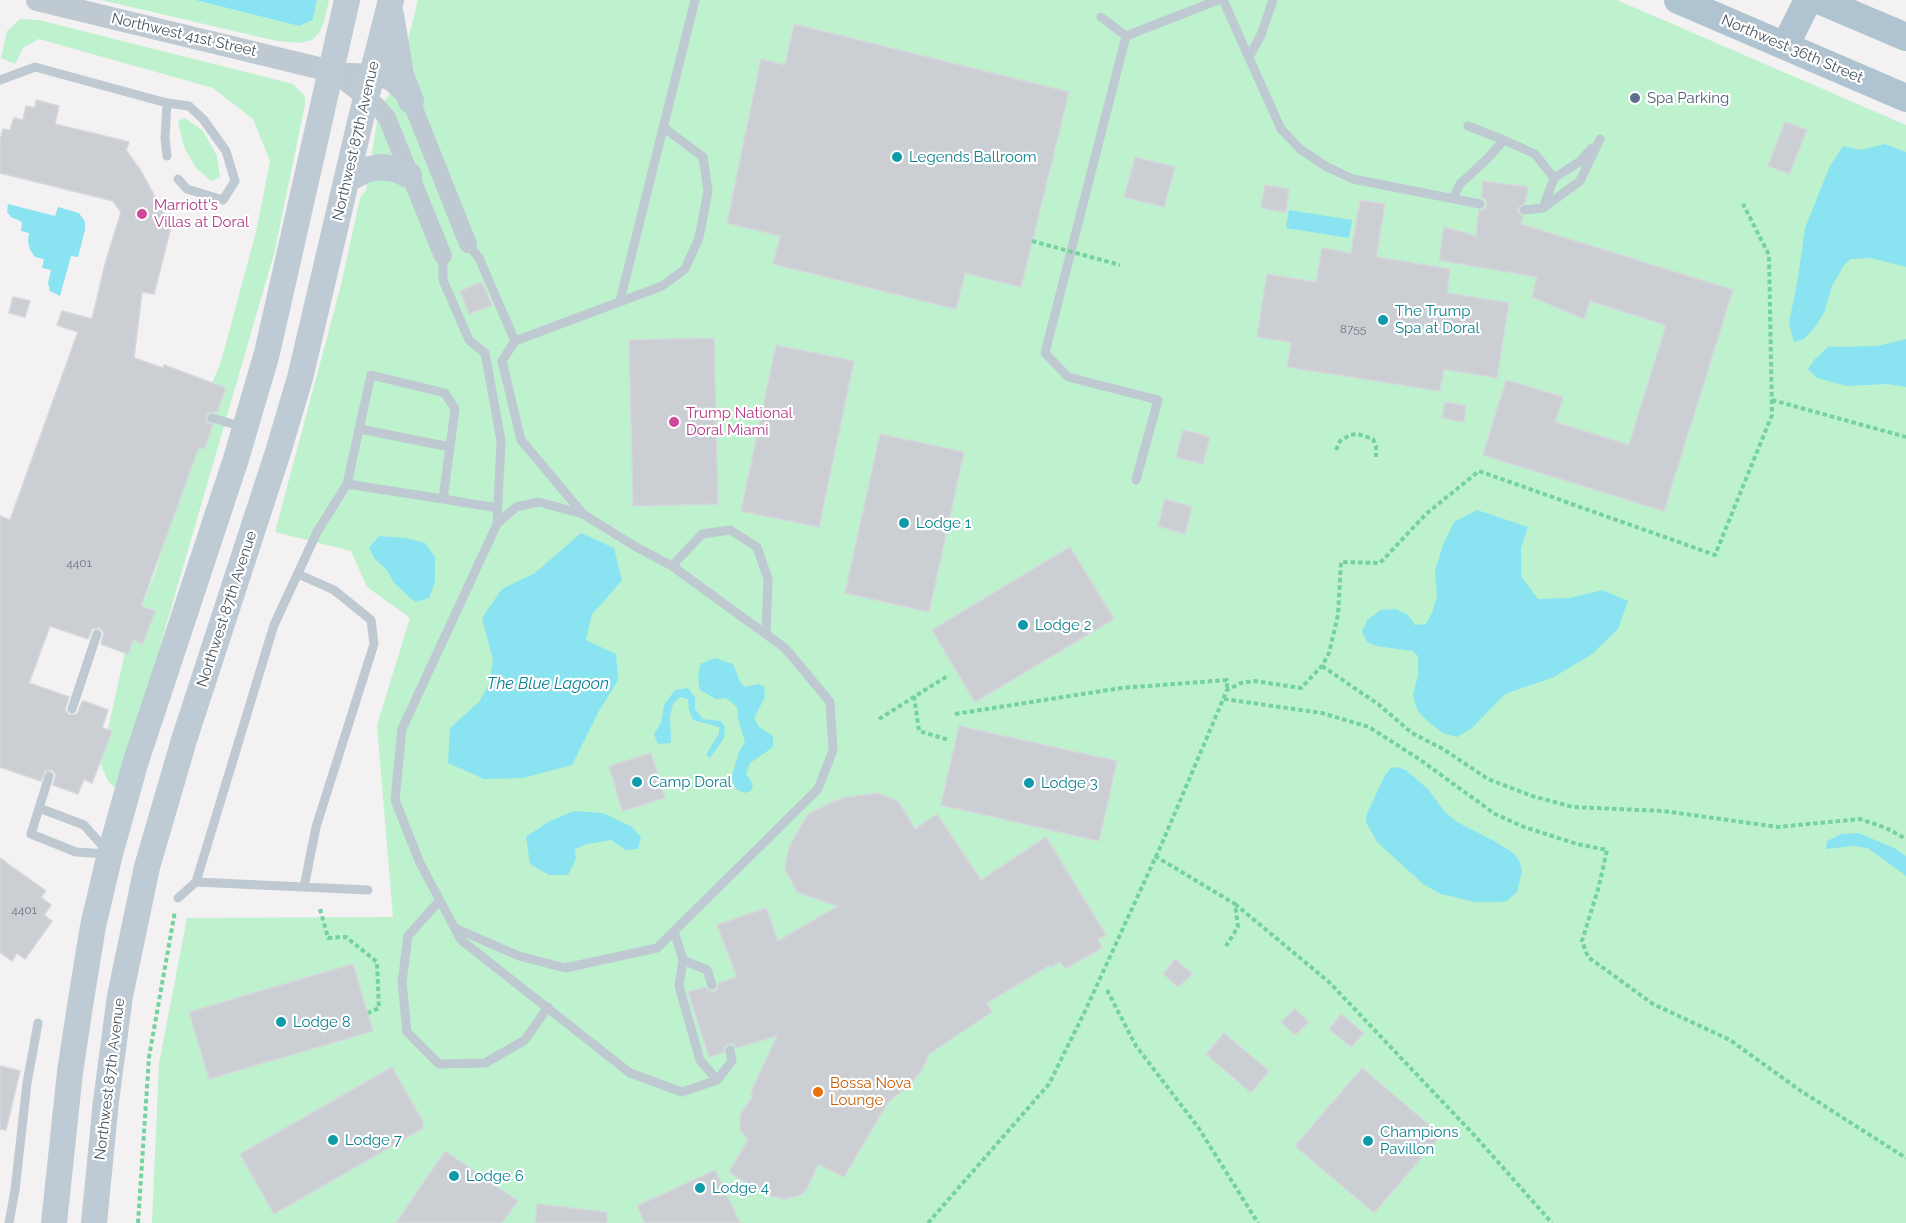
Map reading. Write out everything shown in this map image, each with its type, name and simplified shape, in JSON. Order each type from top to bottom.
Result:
[{"type":"main road","points":[[54,1223],[80,1006],[93,926],[110,854],[135,764],[245,428],[269,342],[347,0]]},
{"type":"main road","name":"Northwest 36th Street","points":[[1678,0],[1906,98]]},
{"type":"main road","points":[[1785,46],[1808,0]]},
{"type":"main road","points":[[1819,0],[1906,37]]},
{"type":"main road","points":[[390,2],[401,75],[411,101]]},
{"type":"main road","name":"Northwest 87th Avenue","points":[[94,1223],[106,1101],[120,996],[147,867],[184,740],[288,420],[309,342],[390,2]]},
{"type":"main road","points":[[347,180],[365,170],[380,167],[395,169],[409,175]]},
{"type":"main road","points":[[110,854],[147,867]]},
{"type":"street","name":"Northwest 41st Street","points":[[37,0],[331,70],[369,85],[392,83],[411,101],[468,244]]},
{"type":"street","name":"Northwest 41st Street","points":[[369,85],[378,107],[387,118],[443,256]]},
{"type":"lane","points":[[620,301],[695,0]]},
{"type":"lane","points":[[1126,36],[1218,0]]},
{"type":"lane","points":[[1223,0],[1281,129],[1300,149],[1327,167],[1353,179],[1480,204]]},
{"type":"lane","points":[[1249,57],[1261,35],[1273,0]]},
{"type":"lane","points":[[1101,17],[1126,36]]},
{"type":"lane","points":[[1126,36],[1045,353],[1068,377],[1158,400],[1136,480]]},
{"type":"lane","points":[[0,80],[35,67],[167,103],[189,106],[203,119],[226,151],[235,181],[223,200],[186,189],[178,179]]},
{"type":"lane","points":[[167,103],[165,138],[167,156]]},
{"type":"lane","points":[[1468,126],[1535,154],[1554,178]]},
{"type":"lane","points":[[583,514],[521,440],[502,361],[515,340],[662,286],[685,269],[699,238],[708,191],[703,157],[663,127]]},
{"type":"lane","points":[[1524,210],[1543,208],[1580,181],[1600,139],[1579,162],[1554,178],[1543,208]]},
{"type":"lane","points":[[1453,198],[1460,184],[1504,140]]},
{"type":"lane","points":[[468,244],[479,258],[515,340]]},
{"type":"lane","points":[[443,256],[443,280],[469,339],[486,353],[501,441],[497,524],[402,729],[395,800],[420,863],[460,940],[630,1073],[682,1092],[717,1080],[732,1061],[730,1050]]},
{"type":"lane","points":[[178,898],[196,882],[274,626],[317,532],[347,484],[371,375],[445,393],[455,409],[443,499]]},
{"type":"lane","points":[[212,418],[245,428]]},
{"type":"lane","points":[[360,429],[450,447]]},
{"type":"lane","points":[[347,484],[498,508]]},
{"type":"lane","points":[[454,928],[519,956],[565,968],[657,948],[818,789],[833,750],[830,702],[785,648],[672,566],[583,514],[538,502],[516,507],[497,524]]},
{"type":"lane","points":[[672,566],[702,534],[730,531],[757,547],[768,579],[766,634]]},
{"type":"lane","points":[[298,574],[334,590],[371,620],[374,645],[316,827],[304,887]]},
{"type":"lane","points":[[72,709],[97,634]]},
{"type":"lane","points":[[49,776],[31,834],[76,852],[110,854]]},
{"type":"lane","points":[[39,808],[84,825],[110,854]]},
{"type":"lane","points":[[196,882],[368,890]]},
{"type":"lane","points":[[440,900],[408,936],[402,982],[407,1032],[439,1064],[484,1063],[525,1040],[548,1007]]},
{"type":"lane","points":[[674,931],[683,960],[679,986],[700,1060],[717,1080]]},
{"type":"lane","points":[[683,960],[707,970],[712,985]]},
{"type":"lane","points":[[9,1223],[27,1083],[38,1023]]},
{"type":"path","points":[[1227,690],[1241,683],[1254,681],[1301,688],[1322,666],[1329,653],[1338,615],[1341,562],[1380,563],[1426,514],[1479,471],[1715,555],[1772,414],[1769,255],[1743,204]]},
{"type":"path","points":[[1032,241],[1120,265]]},
{"type":"path","points":[[1772,400],[1906,437]]},
{"type":"path","points":[[1336,450],[1340,441],[1350,435],[1358,434],[1373,439],[1376,446],[1376,457]]},
{"type":"path","points":[[1322,666],[1378,704],[1412,733],[1443,749],[1488,779],[1532,796],[1573,807],[1663,811],[1778,827],[1860,819],[1886,828],[1906,839]]},
{"type":"path","points":[[879,719],[949,675]]},
{"type":"path","points":[[928,1223],[1049,1084],[1086,1009],[1155,856],[1224,699],[1227,680],[1121,688],[955,714]]},
{"type":"path","points":[[914,696],[919,731],[949,740]]},
{"type":"path","points":[[1224,699],[1322,713],[1369,727],[1419,759],[1495,814],[1535,831],[1577,844],[1607,850],[1582,942],[1588,957],[1653,1004],[1730,1040],[1801,1091],[1906,1158]]},
{"type":"path","points":[[1155,856],[1235,904],[1329,982],[1475,1136],[1552,1223]]},
{"type":"path","points":[[138,1223],[149,1057],[178,898]]},
{"type":"path","points":[[1226,946],[1238,927],[1235,904]]},
{"type":"path","points":[[320,909],[328,938],[346,937],[377,962],[379,1008],[368,1013]]},
{"type":"path","points":[[1107,990],[1136,1046],[1198,1127],[1258,1223]]},
{"type":"green space","points":[[101,0],[195,0],[299,26],[313,20],[317,0],[329,0],[319,33],[312,40],[300,43],[277,41]]},
{"type":"green space","points":[[418,0],[1617,0],[1906,125],[1906,1223],[152,1223],[159,1063],[187,918],[393,917],[377,725],[410,618],[367,587],[351,551],[275,532],[341,285],[360,198],[366,190],[377,122],[385,100],[391,93]]},
{"type":"green space","points":[[20,19],[39,20],[293,84],[305,96],[274,254],[118,791],[108,781],[98,758],[106,738],[128,639],[158,565],[179,454],[220,365],[256,232],[270,161],[253,119],[213,88],[39,39],[23,48],[15,64],[1,58],[7,31]]},
{"type":"green space","points":[[185,118],[203,131],[217,156],[220,177],[211,181],[196,168],[184,147],[178,121]]},
{"type":"water","points":[[195,0],[317,0],[313,20],[299,26]]},
{"type":"water","points":[[1885,144],[1906,152],[1906,267],[1871,258],[1851,259],[1844,265],[1832,286],[1824,313],[1815,327],[1804,339],[1794,342],[1789,323],[1805,228],[1829,168],[1843,146],[1861,150]]},
{"type":"water","points":[[8,204],[55,216],[58,207],[79,213],[85,222],[78,257],[71,256],[60,296],[50,291],[48,283],[51,270],[42,268],[44,259],[35,257],[30,250],[29,233],[21,231],[22,222],[11,217],[7,212]]},
{"type":"water","points":[[1289,210],[1352,220],[1349,238],[1286,228]]},
{"type":"water","points":[[1906,339],[1906,387],[1887,384],[1847,386],[1817,378],[1808,369],[1828,347],[1878,346]]},
{"type":"water","points":[[1477,510],[1528,527],[1521,548],[1521,576],[1538,599],[1570,598],[1602,590],[1628,601],[1618,629],[1592,654],[1554,677],[1505,694],[1472,728],[1457,737],[1443,733],[1420,714],[1416,707],[1413,694],[1418,676],[1418,656],[1412,651],[1376,646],[1367,642],[1362,631],[1368,619],[1381,610],[1396,609],[1408,615],[1415,625],[1426,624],[1437,596],[1435,571],[1443,545],[1454,522]]},
{"type":"water","name":"The Blue Lagoon","points":[[581,533],[614,548],[622,580],[592,614],[586,640],[616,654],[618,680],[599,711],[572,765],[523,778],[484,779],[448,763],[450,728],[479,702],[489,684],[493,660],[482,618],[502,589],[535,573]]},
{"type":"water","points":[[379,536],[406,538],[425,543],[435,557],[435,581],[429,598],[415,602],[394,583],[387,570],[375,559],[369,548]]},
{"type":"water","points":[[715,658],[733,664],[740,682],[745,687],[758,684],[764,686],[765,697],[754,718],[759,727],[773,736],[773,747],[750,763],[746,774],[753,784],[751,791],[744,793],[736,789],[731,779],[739,752],[745,742],[737,707],[726,698],[716,699],[700,690],[698,679],[700,664]]},
{"type":"water","points":[[688,688],[695,697],[695,709],[703,719],[721,721],[725,727],[724,738],[710,758],[706,755],[719,733],[719,727],[693,720],[688,699],[680,697],[673,704],[670,716],[671,743],[658,744],[654,734],[661,723],[664,705],[675,690]]},
{"type":"water","points":[[1398,767],[1407,771],[1428,789],[1445,812],[1457,822],[1512,852],[1519,860],[1522,871],[1517,892],[1507,901],[1475,902],[1441,894],[1423,884],[1377,842],[1366,822],[1366,816],[1385,775],[1391,768]]},
{"type":"water","points":[[574,811],[603,813],[632,827],[641,837],[638,849],[626,850],[611,840],[587,844],[575,849],[576,859],[568,875],[549,875],[530,864],[526,837],[548,822]]},
{"type":"water","points":[[1859,833],[1894,848],[1906,856],[1906,876],[1868,848],[1853,846],[1826,849],[1827,841],[1841,834]]},
{"type":"building","name":"Legends Ballroom","points":[[794,24],[1069,92],[1021,287],[965,273],[956,309],[773,264],[780,236],[727,223],[761,59],[785,65]]},
{"type":"building","points":[[36,100],[59,106],[55,124],[129,142],[126,150],[141,171],[166,217],[173,219],[154,294],[142,292],[134,358],[163,368],[164,365],[226,388],[217,412],[210,412],[206,416],[207,422],[213,425],[204,449],[199,447],[141,606],[155,611],[143,644],[133,640],[128,654],[101,644],[104,633],[100,628],[92,629],[88,639],[50,626],[29,683],[69,697],[65,710],[69,715],[77,714],[84,701],[108,710],[102,728],[112,731],[92,783],[84,779],[78,794],[53,785],[56,775],[52,770],[45,771],[41,781],[0,767],[0,516],[10,520],[78,332],[57,325],[62,311],[92,319],[105,264],[121,212],[113,201],[0,173],[0,140],[3,129],[10,130],[14,118],[23,120],[26,106],[35,108]]},
{"type":"building","points":[[1785,122],[1807,130],[1789,174],[1768,166]]},
{"type":"building","points":[[1135,157],[1175,167],[1164,207],[1124,197]]},
{"type":"building","points":[[1483,181],[1528,187],[1525,203],[1518,208],[1518,213],[1523,216],[1521,224],[1733,290],[1664,511],[1483,455],[1506,380],[1563,397],[1555,422],[1629,445],[1666,325],[1590,301],[1584,319],[1532,297],[1537,277],[1439,260],[1444,227],[1476,236],[1479,211],[1485,209],[1487,205],[1485,199],[1481,197]]},
{"type":"building","points":[[1265,185],[1289,189],[1286,212],[1261,208]]},
{"type":"building","name":"The Trump Spa at Doral","points":[[1360,200],[1385,204],[1376,257],[1450,269],[1447,293],[1509,303],[1497,378],[1444,369],[1440,391],[1287,367],[1291,342],[1257,337],[1267,274],[1316,282],[1322,248],[1351,253]]},
{"type":"building","points":[[482,282],[492,305],[469,314],[460,291]]},
{"type":"building","points":[[13,297],[30,301],[25,317],[9,313]]},
{"type":"building","name":"Trump National Doral Miami","points":[[714,338],[718,504],[633,506],[629,340]]},
{"type":"building","points":[[776,345],[854,361],[819,527],[741,511]]},
{"type":"building","points":[[1445,402],[1466,406],[1464,422],[1442,418]]},
{"type":"building","points":[[1183,430],[1210,437],[1203,464],[1176,457]]},
{"type":"building","name":"Lodge 1","points":[[880,434],[964,452],[929,612],[845,593]]},
{"type":"building","points":[[1165,499],[1192,507],[1185,534],[1158,526]]},
{"type":"building","name":"Lodge 2","points":[[1070,547],[1114,619],[975,702],[932,630]]},
{"type":"building","name":"Lodge 3","points":[[959,726],[1117,761],[1099,841],[941,805]]},
{"type":"building","name":"Camp Doral","points":[[651,753],[665,798],[622,811],[609,766]]},
{"type":"building","points":[[877,793],[899,802],[915,829],[937,814],[981,880],[1046,837],[1106,935],[1098,939],[1102,948],[1065,969],[1060,962],[1051,967],[1050,965],[987,1003],[992,1012],[929,1054],[922,1070],[910,1085],[888,1102],[844,1177],[818,1164],[807,1189],[801,1195],[784,1199],[766,1195],[729,1172],[748,1140],[740,1129],[740,1115],[753,1096],[750,1094],[777,1036],[736,1048],[733,1044],[728,1044],[724,1047],[724,1052],[709,1057],[688,992],[705,987],[714,992],[718,983],[737,977],[717,925],[766,908],[778,941],[838,906],[797,892],[785,869],[789,847],[808,814],[842,798]]},
{"type":"building","points":[[0,858],[46,891],[41,897],[51,905],[44,915],[52,921],[25,959],[17,953],[12,961],[0,952]]},
{"type":"building","points":[[1175,959],[1193,974],[1178,987],[1163,974]]},
{"type":"building","name":"Lodge 8","points":[[353,964],[373,1031],[209,1079],[189,1012]]},
{"type":"building","points":[[1295,1009],[1309,1022],[1295,1035],[1281,1022]]},
{"type":"building","points":[[1341,1014],[1364,1033],[1351,1047],[1329,1029]]},
{"type":"building","points":[[1224,1033],[1269,1071],[1251,1093],[1206,1054]]},
{"type":"building","points":[[0,1066],[20,1071],[6,1130],[0,1129]]},
{"type":"building","name":"Lodge 7","points":[[392,1067],[423,1122],[423,1128],[274,1214],[240,1154]]},
{"type":"building","name":"Champions Pavillon","points":[[1362,1068],[1441,1135],[1374,1213],[1295,1146]]},
{"type":"building","name":"Lodge 6","points":[[445,1151],[518,1201],[502,1223],[396,1223]]},
{"type":"building","name":"Lodge 4","points":[[715,1170],[740,1223],[645,1223],[637,1206]]},
{"type":"building","points":[[537,1204],[607,1212],[607,1223],[535,1223]]},
{"type":"place","name":"Spa Parking","points":[[1635,98]]},
{"type":"place","name":"Legends Ballroom","points":[[897,157]]},
{"type":"place","name":"Marriott's Villas at Doral","points":[[142,214]]},
{"type":"place","name":"The Trump Spa at Doral","points":[[1383,320]]},
{"type":"place","name":"Trump National Doral Miami","points":[[674,422]]},
{"type":"place","name":"Lodge 1","points":[[904,523]]},
{"type":"place","name":"Lodge 2","points":[[1023,625]]},
{"type":"place","name":"Camp Doral","points":[[637,782]]},
{"type":"place","name":"Lodge 3","points":[[1029,783]]},
{"type":"place","name":"Lodge 8","points":[[281,1022]]},
{"type":"place","name":"Bossa Nova Lounge","points":[[818,1092]]},
{"type":"place","name":"Lodge 7","points":[[333,1140]]},
{"type":"place","name":"Champions Pavillon","points":[[1368,1141]]},
{"type":"place","name":"Lodge 6","points":[[454,1176]]},
{"type":"place","name":"Lodge 4","points":[[700,1188]]}]
